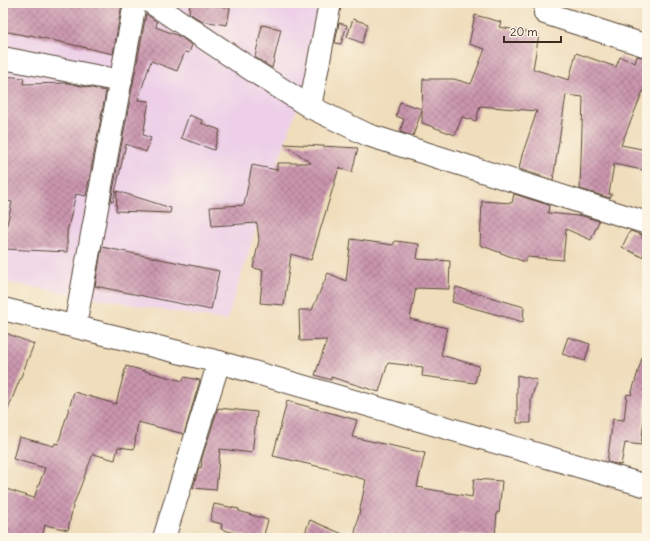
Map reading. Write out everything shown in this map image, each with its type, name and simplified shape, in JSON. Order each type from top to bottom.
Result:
[{"type":"street","points":[[75,326],[135,3]]},
{"type":"street","points":[[152,3],[310,107],[368,135],[647,223]]},
{"type":"street","points":[[310,107],[330,3]]},
{"type":"street","points":[[545,13],[647,46]]},
{"type":"street","points":[[3,58],[121,81]]},
{"type":"street","points":[[3,309],[219,362],[647,486]]},
{"type":"street","points":[[164,538],[219,362]]},
{"type":"shaded area","points":[[3,3],[335,3],[270,184],[227,321],[3,282]]},
{"type":"building","points":[[3,3],[122,4],[113,54],[30,35],[3,31]]},
{"type":"building","points":[[190,3],[201,3],[230,8],[227,25],[202,21],[189,13]]},
{"type":"building","points":[[146,14],[157,22],[156,27],[181,37],[192,45],[189,53],[185,52],[177,71],[151,61],[138,100],[149,101],[143,135],[151,138],[146,152],[126,144],[113,202],[111,201]]},
{"type":"building","points":[[475,15],[501,22],[499,27],[539,34],[533,69],[569,80],[576,53],[616,67],[620,57],[635,63],[637,56],[647,58],[647,92],[643,91],[621,145],[647,150],[647,171],[614,164],[609,194],[612,194],[610,198],[580,189],[583,97],[566,95],[553,180],[519,169],[522,155],[537,111],[480,106],[476,121],[462,117],[455,135],[422,123],[422,110],[413,136],[400,132],[404,119],[396,116],[400,102],[422,109],[423,79],[454,79],[471,84],[485,49],[469,44]]},
{"type":"building","points":[[353,19],[368,24],[362,43],[347,37]]},
{"type":"building","points":[[339,23],[347,25],[341,44],[335,43]]},
{"type":"building","points":[[262,25],[281,29],[272,68],[255,57]]},
{"type":"building","points":[[3,76],[24,78],[23,84],[68,83],[106,91],[86,196],[76,194],[67,232],[67,252],[5,249],[5,233],[12,202],[3,200]]},
{"type":"building","points":[[189,115],[202,120],[201,123],[220,130],[214,150],[181,138]]},
{"type":"building","points":[[284,144],[358,148],[352,172],[339,168],[311,260],[291,254],[284,305],[260,303],[263,270],[253,268],[259,240],[257,223],[212,226],[210,207],[244,205],[252,165],[277,170],[277,163],[311,163]]},
{"type":"building","points":[[117,191],[171,208],[170,213],[116,211]]},
{"type":"building","points":[[514,194],[549,205],[548,213],[579,215],[599,221],[591,240],[566,229],[563,260],[527,257],[525,262],[480,245],[482,201],[512,203]]},
{"type":"building","points":[[630,231],[642,235],[642,238],[647,240],[647,247],[642,257],[622,247]]},
{"type":"building","points":[[351,239],[393,245],[395,241],[419,244],[417,259],[450,261],[449,289],[416,288],[410,319],[447,328],[441,355],[479,366],[475,383],[422,376],[423,367],[388,363],[379,392],[331,377],[331,380],[315,375],[327,340],[300,341],[299,310],[312,310],[328,273],[346,281]]},
{"type":"building","points":[[102,247],[219,271],[211,310],[95,286]]},
{"type":"building","points":[[456,287],[524,307],[523,322],[452,302]]},
{"type":"building","points":[[3,332],[34,344],[4,419],[3,419]]},
{"type":"building","points":[[568,337],[590,344],[585,361],[562,354]]},
{"type":"building","points":[[643,355],[647,356],[647,392],[641,445],[625,443],[621,465],[607,462],[613,419],[624,420],[627,394],[631,395]]},
{"type":"building","points":[[126,366],[183,381],[184,377],[200,380],[184,434],[138,422],[134,449],[118,447],[115,460],[93,454],[73,506],[68,530],[45,525],[42,538],[3,538],[3,488],[34,498],[45,468],[13,459],[19,437],[54,446],[55,443],[58,444],[74,392],[116,404]]},
{"type":"building","points":[[517,375],[537,380],[531,400],[531,423],[517,423]]},
{"type":"building","points":[[287,401],[357,420],[352,437],[425,453],[417,487],[472,497],[474,479],[502,481],[495,537],[459,534],[458,538],[354,538],[366,480],[325,468],[273,456]]},
{"type":"building","points":[[218,408],[257,412],[252,453],[220,449],[216,490],[193,488],[199,467],[201,468],[202,458]]},
{"type":"building","points":[[214,504],[239,509],[239,511],[268,520],[263,538],[251,538],[221,529],[222,524],[210,521]]},
{"type":"building","points":[[310,520],[352,538],[303,538]]}]
